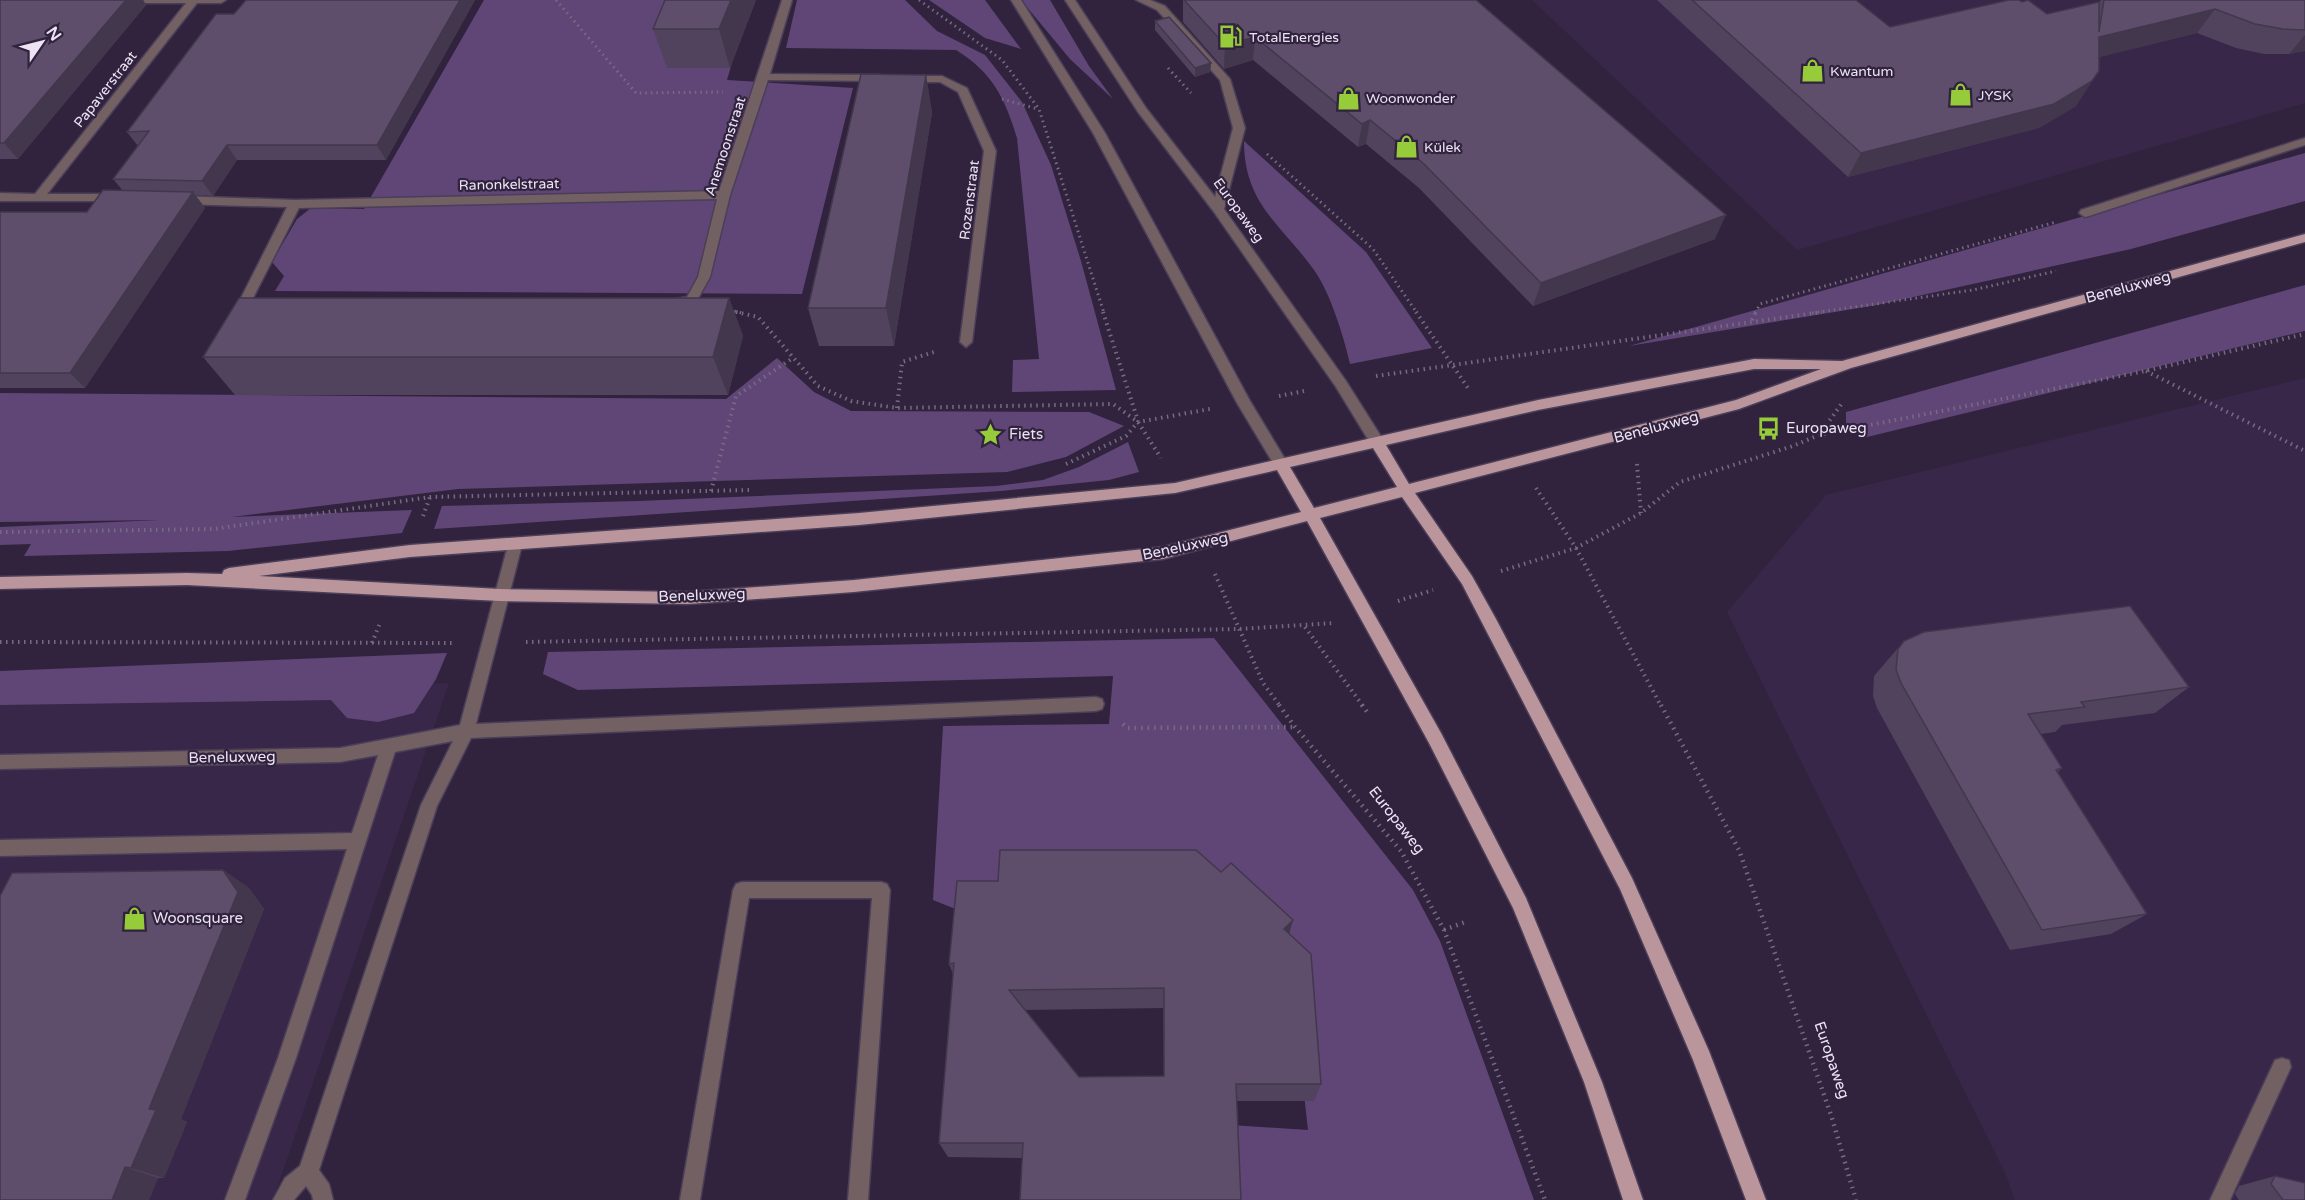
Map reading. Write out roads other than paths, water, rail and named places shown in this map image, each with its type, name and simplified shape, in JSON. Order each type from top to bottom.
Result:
[{"type":"main road","name":"Beneluxweg","points":[[0,583],[187,579],[500,595],[688,598],[854,586],[1163,553],[1739,404],[1846,364],[2305,238]]},
{"type":"main road","name":"Beneluxweg","points":[[187,579],[410,551],[859,519],[1175,488],[1538,405],[1754,364],[1846,364]]},
{"type":"main road","points":[[1377,442],[1406,491],[1467,580],[1626,884],[1702,1058],[1755,1200]]},
{"type":"main road","points":[[1281,464],[1366,610],[1520,904],[1593,1083],[1634,1200]]},
{"type":"street","points":[[114,0],[221,0]]},
{"type":"street","name":"Papaverstraat","points":[[39,196],[194,0]]},
{"type":"street","name":"Anemoonstraat","points":[[661,304],[691,301],[704,278],[724,195],[787,0]]},
{"type":"street","points":[[1016,0],[1099,133],[1244,403],[1281,464]]},
{"type":"street","name":"Europaweg","points":[[1070,0],[1142,110],[1218,209],[1341,384],[1377,442]]},
{"type":"street","points":[[1141,0],[1161,8],[1225,79],[1239,128],[1218,209]]},
{"type":"street","name":"Rozenstraat","points":[[763,77],[942,79],[963,90],[990,151],[966,342]]},
{"type":"street","points":[[2085,213],[2305,141]]},
{"type":"street","name":"Ranonkelstraat","points":[[167,200],[295,204],[724,195]]},
{"type":"street","points":[[0,197],[132,199]]},
{"type":"street","points":[[267,304],[244,304],[295,204]]},
{"type":"street","points":[[283,1200],[292,1185],[308,1172],[429,805],[466,732],[500,595],[515,545]]},
{"type":"street","name":"Beneluxweg","points":[[0,762],[340,755],[466,732],[1096,704]]},
{"type":"street","points":[[235,1200],[287,1058],[389,746]]},
{"type":"street","points":[[0,848],[357,841]]},
{"type":"street","points":[[690,1200],[742,890],[881,890],[858,1200]]},
{"type":"street","points":[[2220,1200],[2282,1067]]},
{"type":"street","points":[[308,1172],[322,1191],[323,1200]]},
{"type":"place","name":"TotalEnergies","points":[[1231,37]]},
{"type":"place","name":"Kwantum","points":[[1812,71]]},
{"type":"place","name":"JYSK","points":[[1960,95]]},
{"type":"place","name":"Woonwonder","points":[[1348,98]]},
{"type":"place","name":"Külek","points":[[1406,147]]},
{"type":"place","name":"Europaweg","points":[[1768,428]]},
{"type":"place","name":"Fiets","points":[[991,434]]},
{"type":"place","name":"Woonsquare","points":[[135,918]]}]
